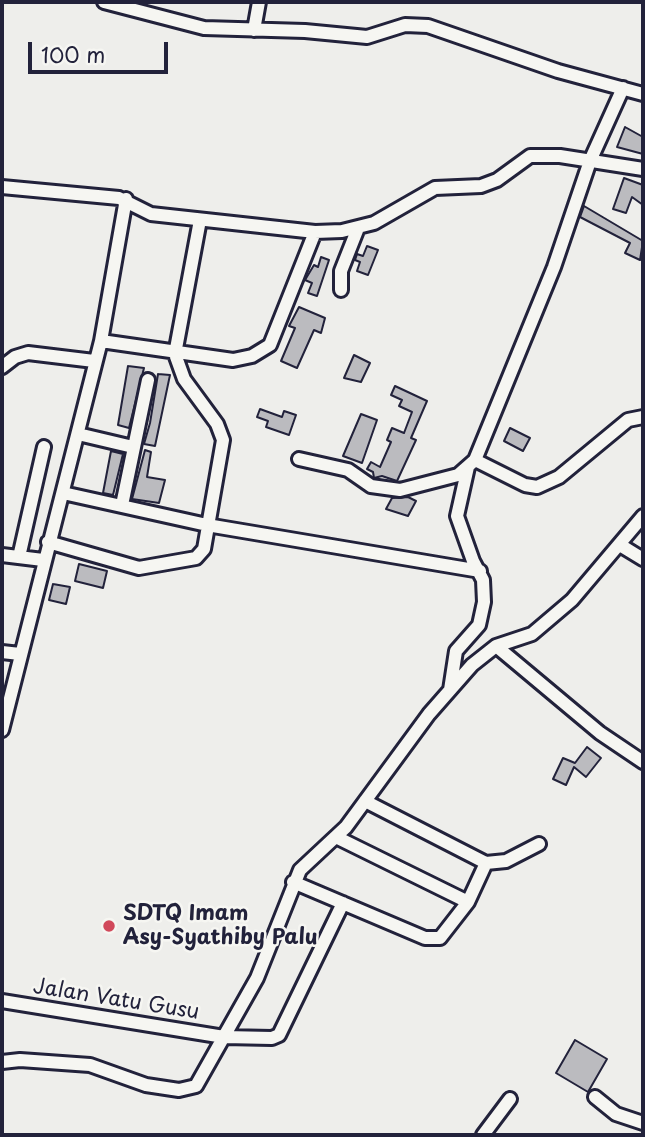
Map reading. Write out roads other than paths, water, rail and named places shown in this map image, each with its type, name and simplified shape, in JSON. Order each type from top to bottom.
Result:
[{"type":"street","points":[[104,2],[204,28],[367,37],[405,25],[428,26],[558,71],[643,94]]},
{"type":"street","points":[[254,30],[259,2]]},
{"type":"street","points":[[450,691],[456,651],[474,634],[481,615],[485,588],[457,516],[472,464],[554,267],[590,161],[623,88]]},
{"type":"street","points":[[2,187],[126,198],[151,214],[314,232],[358,228],[394,213],[435,188],[481,187],[496,180],[530,156],[643,169]]},
{"type":"street","points":[[2,732],[43,560],[63,493],[101,341],[126,198]]},
{"type":"street","points":[[48,542],[138,568],[196,558],[204,549],[223,440],[217,424],[184,379],[175,354],[200,220]]},
{"type":"street","points":[[341,290],[341,271],[358,228]]},
{"type":"street","points":[[101,341],[175,354],[233,360],[252,356],[270,345],[314,232]]},
{"type":"street","points":[[2,368],[15,357],[28,353],[94,361]]},
{"type":"street","points":[[122,505],[148,380]]},
{"type":"street","points":[[472,464],[525,485],[537,487],[559,477],[628,420],[643,417]]},
{"type":"street","points":[[78,434],[133,447]]},
{"type":"street","points":[[19,557],[44,447]]},
{"type":"street","points":[[299,459],[348,470],[370,486],[400,490],[448,479],[472,464]]},
{"type":"street","points":[[63,493],[207,525],[480,571]]},
{"type":"street","points":[[2,1062],[20,1060],[90,1065],[146,1085],[183,1090],[196,1086],[203,1078],[257,978],[293,882],[309,859],[337,837],[472,665],[496,646],[532,634],[572,600],[643,516]]},
{"type":"street","points":[[620,545],[643,559]]},
{"type":"street","points":[[2,555],[43,560]]},
{"type":"street","points":[[496,646],[600,733],[643,762]]},
{"type":"street","points":[[2,652],[20,654]]},
{"type":"street","points":[[365,802],[486,863],[506,861],[539,844]]},
{"type":"street","points":[[337,837],[468,902]]},
{"type":"street","points":[[293,882],[431,939],[440,938],[468,902],[486,863]]},
{"type":"street","name":"Jalan Vatu Gusu","points":[[2,1001],[224,1037],[272,1038],[279,1035],[343,903]]},
{"type":"street","points":[[595,1097],[616,1114],[643,1123]]},
{"type":"street","points":[[483,1135],[510,1099]]},
{"type":"place","name":"SDTQ Imam Asy-Syathiby Palu","points":[[109,926]]}]
